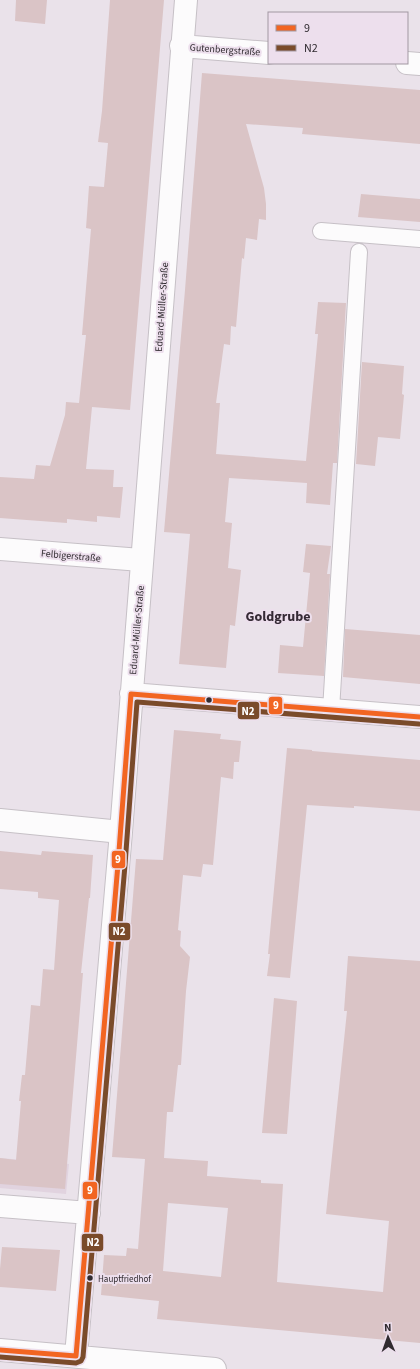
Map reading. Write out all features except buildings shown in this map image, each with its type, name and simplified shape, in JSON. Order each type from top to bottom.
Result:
[{"type":"street","name":"Eduard-Müller-Straße","points":[[76,1356],[121,832],[181,46],[186,0]]},
{"type":"street","name":"Gutenbergstraße","points":[[181,46],[268,52]]},
{"type":"street","points":[[408,63],[420,64]]},
{"type":"street","name":"Felbigerstraße","points":[[0,549],[141,560]]},
{"type":"street","points":[[131,694],[420,717]]},
{"type":"street","points":[[0,820],[121,832]]},
{"type":"street","points":[[0,1206],[89,1213]]},
{"type":"street","points":[[0,1350],[215,1369]]},
{"type":"lane","points":[[321,231],[420,239]]},
{"type":"lane","points":[[331,710],[360,252]]},
{"type":"shaded area","points":[[0,1158],[69,1164],[66,1194],[0,1188]]},
{"type":"transit line","name":"9","points":[[131,694],[420,717]]},
{"type":"transit line","name":"9","points":[[76,1356],[131,694]]},
{"type":"transit line","name":"N2","points":[[0,1357],[76,1363],[81,1361],[83,1357],[125,865],[137,702],[419,724]]},
{"type":"transit line","name":"9","points":[[0,1350],[76,1356]]},
{"type":"place","name":"Hauptfriedhof","points":[[90,1278]]},
{"type":"district","name":"Goldgrube","points":[[278,616]]}]
